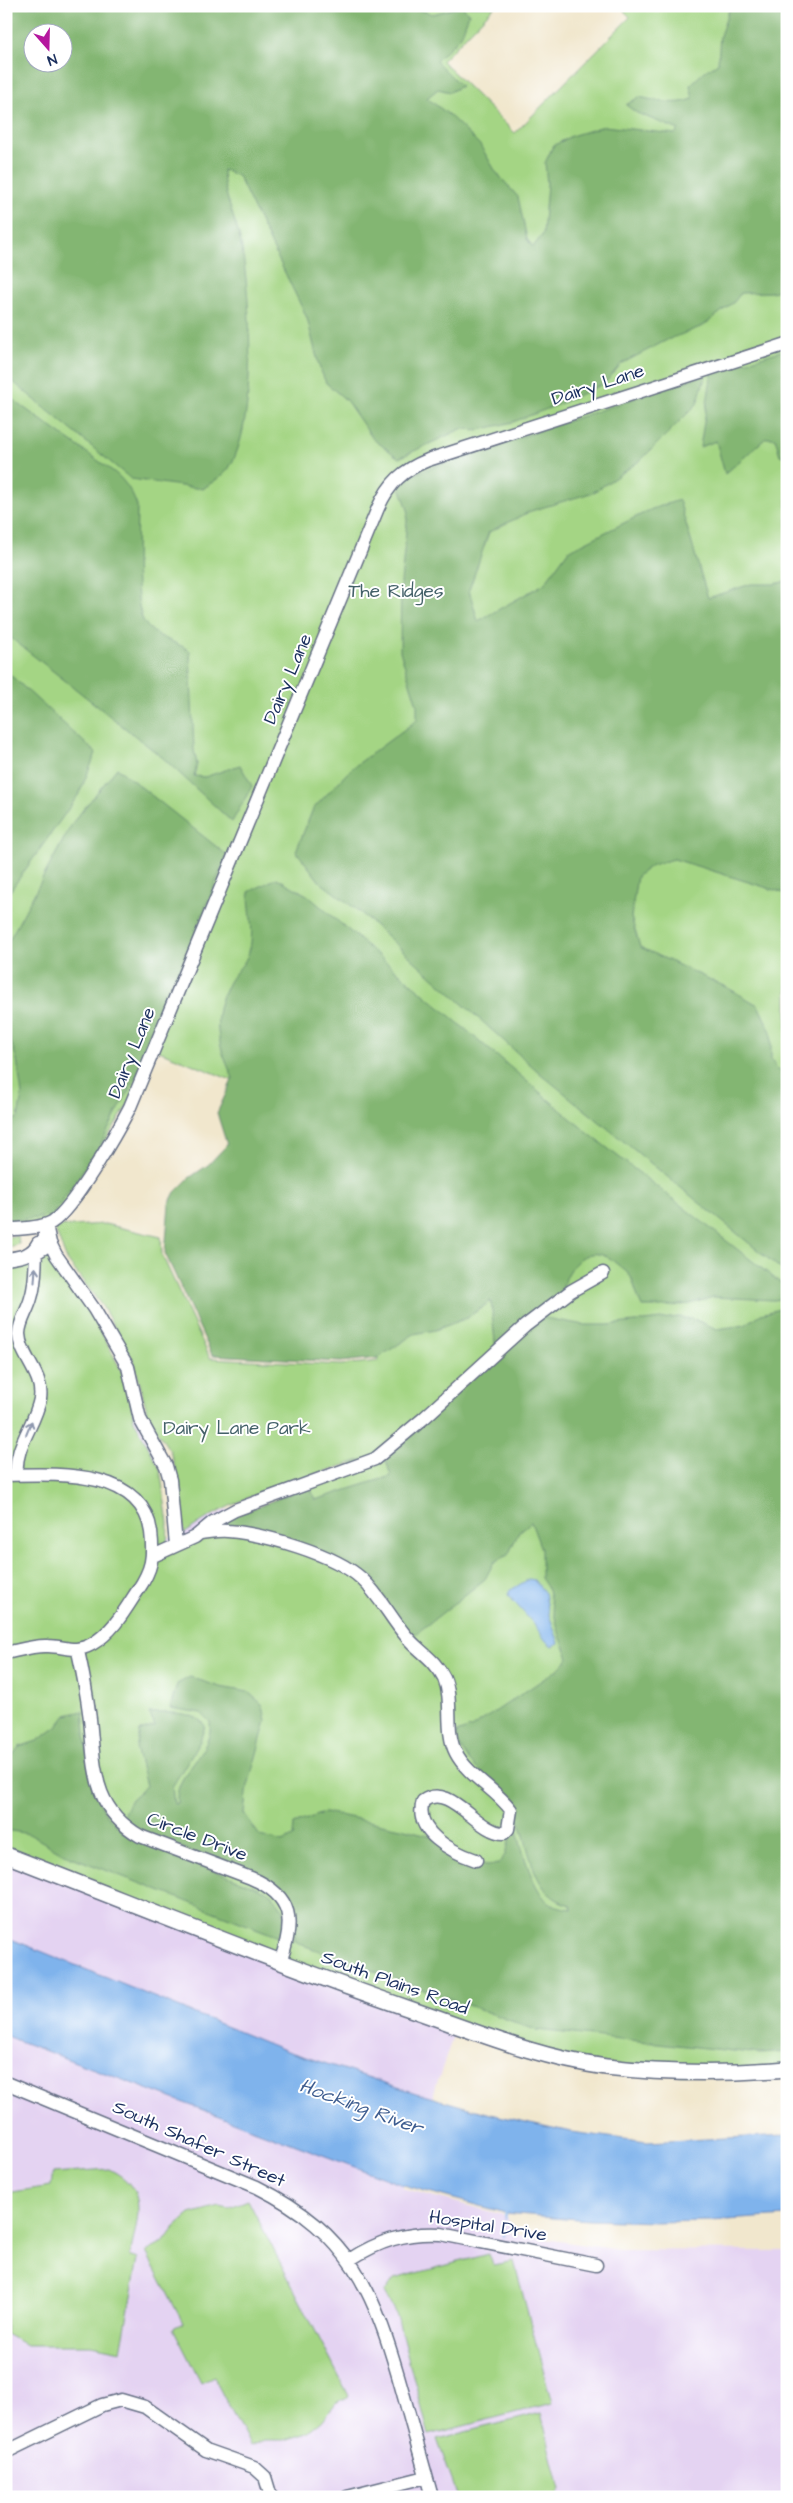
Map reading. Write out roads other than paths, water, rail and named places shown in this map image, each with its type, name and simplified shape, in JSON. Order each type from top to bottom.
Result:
[{"type":"main road","name":"South Plains Road","points":[[6,1855],[280,1962],[481,2036],[539,2054],[605,2067],[683,2074],[787,2068]]},
{"type":"street","name":"Dairy Lane","points":[[46,1225],[56,1219],[79,1190],[115,1135],[130,1107],[378,508],[389,486],[411,468],[428,460],[787,344]]},
{"type":"street","points":[[6,1230],[46,1225]]},
{"type":"street","points":[[6,1259],[33,1251],[46,1225]]},
{"type":"street","points":[[6,1653],[48,1646],[78,1651],[100,1639],[116,1623],[146,1578],[153,1556],[146,1516],[141,1506],[124,1491],[90,1478],[11,1475],[40,1400],[39,1381],[19,1334],[32,1298],[36,1252],[44,1248],[46,1225]]},
{"type":"street","points":[[46,1225],[50,1243],[56,1255],[94,1309],[128,1367],[140,1419],[166,1466],[170,1480],[176,1545]]},
{"type":"street","points":[[153,1556],[201,1533],[213,1522],[235,1510],[360,1466],[381,1455],[524,1326],[571,1291],[603,1273]]},
{"type":"street","points":[[201,1533],[227,1531],[254,1536],[334,1560],[361,1578],[378,1595],[404,1634],[428,1657],[443,1676],[452,1739],[457,1754],[511,1810],[508,1829],[504,1833],[499,1833],[489,1829],[446,1799],[436,1796],[423,1801],[420,1817],[430,1833],[448,1847],[476,1860]]},
{"type":"street","name":"Circle Drive","points":[[78,1651],[85,1681],[95,1773],[102,1798],[113,1815],[129,1830],[140,1836],[251,1878],[264,1884],[279,1895],[286,1908],[288,1921],[287,1940],[280,1962]]},
{"type":"street","name":"South Shafer Street","points":[[6,2082],[270,2193],[316,2225],[349,2260],[369,2291],[384,2326],[432,2497]]},
{"type":"street","name":"Hospital Drive","points":[[349,2260],[386,2240],[419,2233],[450,2236],[596,2265]]},
{"type":"street","points":[[6,2452],[102,2405],[117,2400],[128,2401],[145,2407],[206,2450],[254,2468],[265,2477],[271,2497]]},
{"type":"street","points":[[347,2497],[426,2477]]},
{"type":"water","points":[[529,1579],[534,1580],[545,1593],[549,1615],[559,1643],[552,1646],[508,1595],[509,1591]]},
{"type":"water","name":"Hocking River","points":[[6,1937],[284,2050],[416,2093],[490,2114],[571,2132],[647,2142],[787,2135],[787,2216],[711,2221],[589,2220],[505,2213],[400,2184],[6,2036]]},
{"type":"waterway","points":[[505,2219],[506,2211]]},
{"type":"waterway","points":[[504,2229],[504,2236]]},
{"type":"park label","name":"The Ridges","points":[[396,591]]},
{"type":"park label","name":"Dairy Lane Park","points":[[237,1428]]}]
